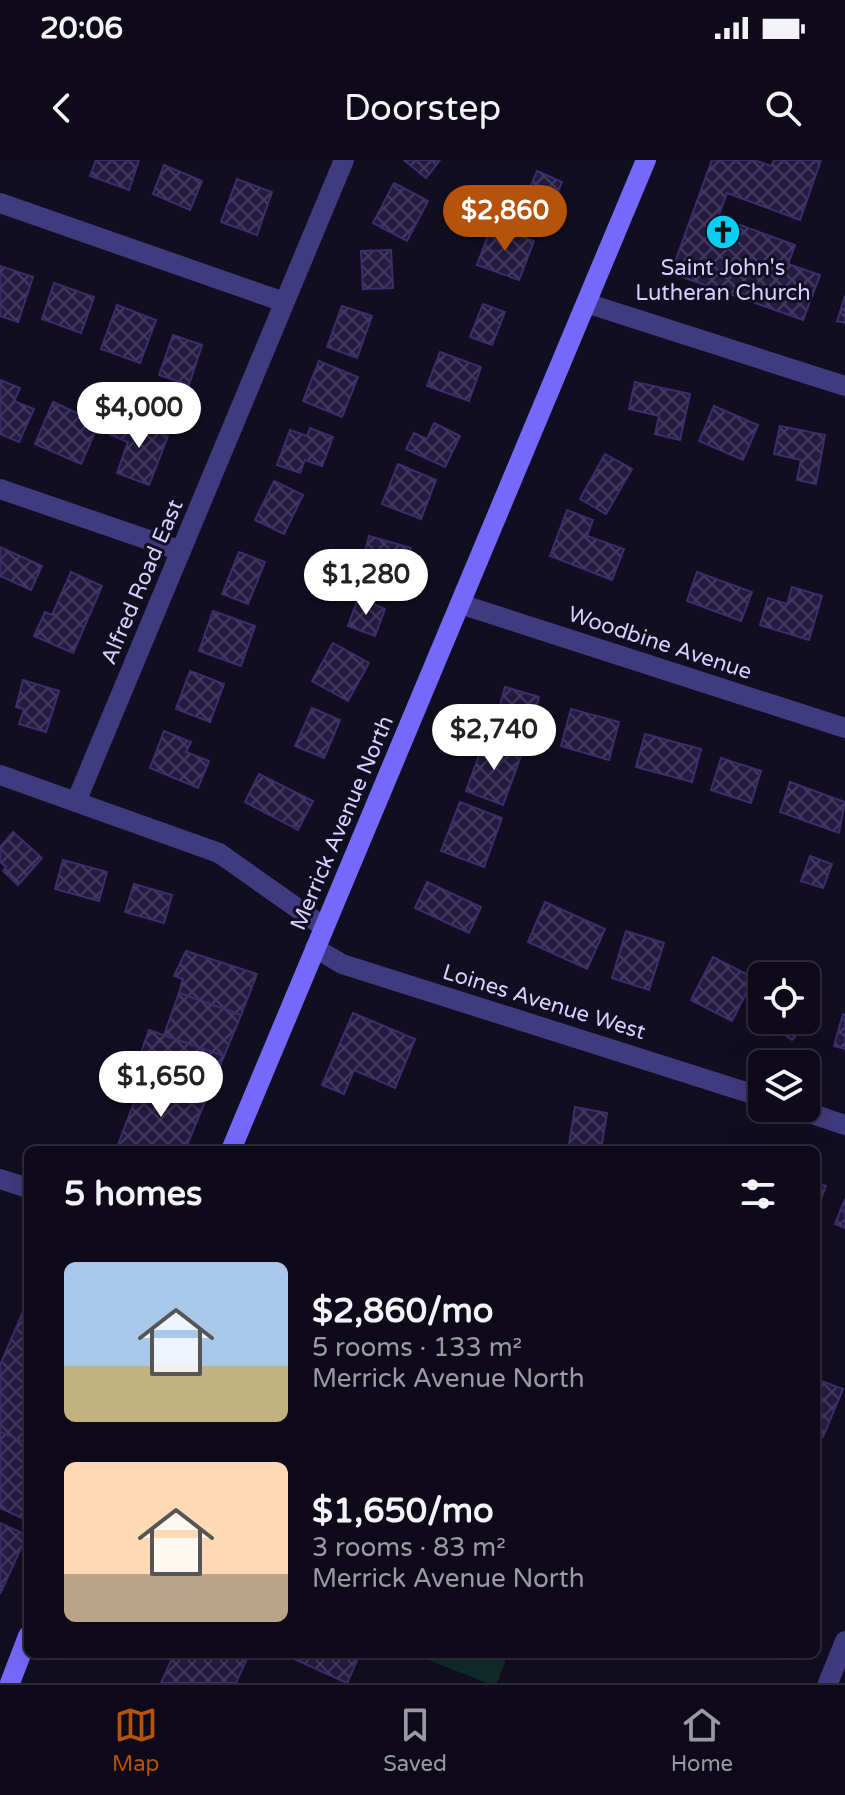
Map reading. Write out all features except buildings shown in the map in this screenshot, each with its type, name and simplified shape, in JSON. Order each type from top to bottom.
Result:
[{"type":"main road","name":"Merrick Avenue North","points":[[233,1146],[646,160]]},
{"type":"main road","points":[[10,1683],[24,1646]]},
{"type":"street","name":"Alfred Road East","points":[[76,802],[344,160]]},
{"type":"street","points":[[0,203],[284,302]]},
{"type":"street","points":[[586,303],[845,386]]},
{"type":"street","points":[[0,489],[181,551]]},
{"type":"street","name":"Woodbine Avenue","points":[[460,604],[845,728]]},
{"type":"street","points":[[0,775],[219,853],[292,908],[324,927]]},
{"type":"street","name":"Loines Avenue West","points":[[315,948],[342,964],[748,1093]]},
{"type":"street","points":[[820,1116],[845,1125]]},
{"type":"street","points":[[0,1179],[24,1187]]},
{"type":"street","points":[[828,1683],[845,1641]]},
{"type":"green space","points":[[423,1658],[506,1658],[497,1683],[487,1683]]},
{"type":"place","name":"Saint John's Lutheran Church","points":[[723,232]]}]
